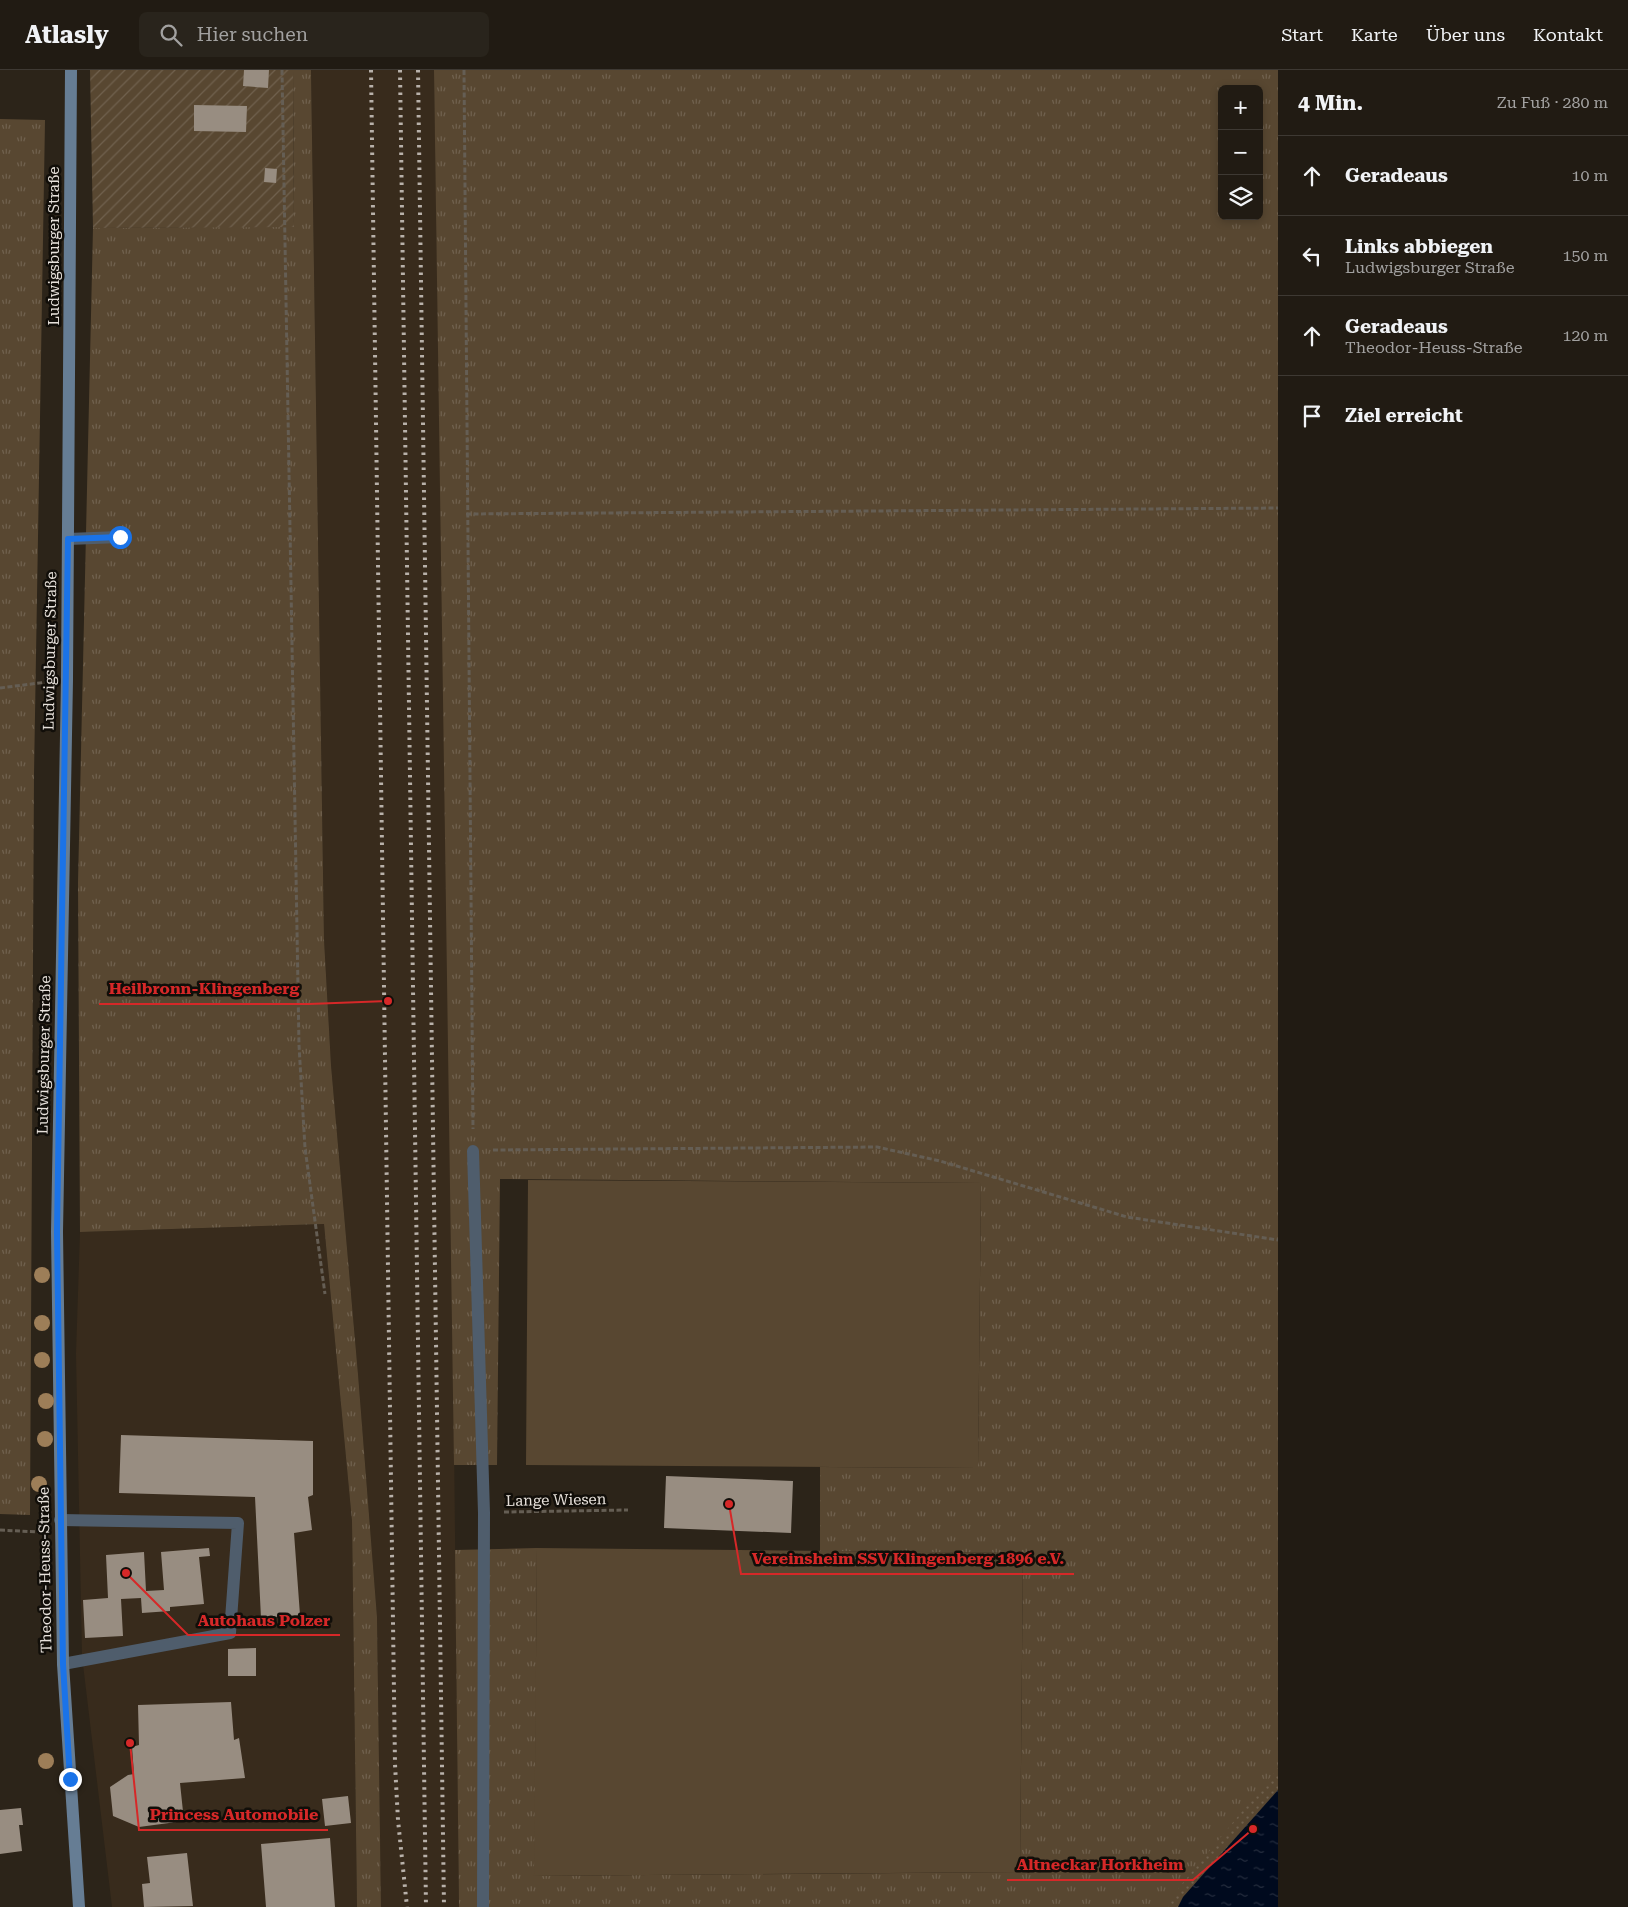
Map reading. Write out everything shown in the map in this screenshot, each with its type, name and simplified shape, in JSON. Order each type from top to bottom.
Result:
[{"type":"main road","name":"Ludwigsburger Straße","points":[[57,1232],[67,680],[71,70]]},
{"type":"main road","name":"Theodor-Heuss-Straße","points":[[57,1232],[63,1664],[79,1907]]},
{"type":"lane","points":[[68,539],[120,537]]},
{"type":"lane","points":[[473,1150],[484,1512],[483,1907]]},
{"type":"lane","points":[[60,1520],[238,1523],[230,1634],[63,1664]]},
{"type":"path","points":[[282,70],[299,1045],[305,1148],[325,1294]]},
{"type":"path","points":[[464,70],[466,514],[473,1150],[877,1147],[940,1161],[1127,1217],[1278,1240]]},
{"type":"path","points":[[466,514],[1278,508]]},
{"type":"path","points":[[0,688],[67,680]]},
{"type":"path","name":"Lange Wiesen","points":[[484,1512],[628,1510]]},
{"type":"path","points":[[0,1530],[61,1533]]},
{"type":"shaded area","points":[[311,70],[434,70],[450,1064],[459,1907],[381,1907],[377,1617],[331,1065],[324,939]]},
{"type":"shaded area","points":[[324,1224],[352,1521],[357,1907],[112,1907],[82,1656],[76,1354],[80,1232]]},
{"type":"green space","points":[[90,70],[293,70],[294,227],[93,228]]},
{"type":"green space","points":[[293,70],[311,70],[324,939],[331,1065],[377,1617],[381,1907],[357,1907],[352,1521],[324,1224],[80,1232],[78,883],[93,228],[294,226]]},
{"type":"green space","points":[[434,70],[1278,70],[1278,1790],[1178,1907],[459,1907],[455,1550],[537,1548],[535,1876],[1020,1872],[1023,1553],[820,1551],[820,1467],[978,1468],[981,1183],[500,1179],[497,1465],[454,1465]]},
{"type":"green space","points":[[0,119],[45,120],[34,774],[30,1515],[0,1514]]},
{"type":"green space","points":[[528,1180],[981,1183],[978,1468],[526,1465]]},
{"type":"green space","points":[[537,1548],[1023,1553],[1020,1872],[534,1876]]},
{"type":"green space","points":[[1278,1768],[1278,1907],[1168,1907],[1177,1890]]},
{"type":"water","points":[[1278,1790],[1278,1907],[1178,1907],[1183,1897]]},
{"type":"building","points":[[244,70],[269,70],[268,88],[243,86]]},
{"type":"building","points":[[194,105],[247,106],[246,132],[194,131]]},
{"type":"building","points":[[265,168],[277,169],[276,183],[264,182]]},
{"type":"building","points":[[121,1435],[313,1441],[313,1495],[308,1497],[312,1530],[294,1533],[300,1615],[261,1618],[255,1497],[119,1493]]},
{"type":"building","points":[[666,1476],[793,1481],[791,1533],[664,1528]]},
{"type":"building","points":[[209,1548],[210,1556],[199,1557],[204,1604],[170,1607],[170,1611],[142,1613],[141,1598],[121,1599],[123,1636],[85,1638],[83,1600],[108,1598],[106,1555],[144,1552],[146,1591],[164,1590],[161,1552]]},
{"type":"building","points":[[256,1648],[256,1676],[228,1676],[228,1649]]},
{"type":"building","points":[[231,1702],[234,1740],[239,1738],[245,1778],[180,1783],[184,1821],[139,1827],[113,1816],[110,1787],[128,1775],[134,1774],[132,1747],[139,1745],[138,1705]]},
{"type":"building","points":[[348,1796],[351,1823],[325,1826],[322,1799]]},
{"type":"building","points":[[21,1808],[23,1825],[19,1825],[22,1851],[0,1854],[0,1810]]},
{"type":"building","points":[[330,1838],[335,1907],[266,1907],[261,1844]]},
{"type":"building","points":[[187,1853],[193,1906],[144,1907],[142,1884],[150,1883],[147,1857]]},
{"type":"railway","points":[[371,70],[395,1764],[398,1820],[407,1907]]},
{"type":"railway","points":[[400,70],[426,1907]]},
{"type":"railway","points":[[418,70],[444,1907]]},
{"type":"place","name":"Heilbronn-Klingenberg","points":[[388,1001]]},
{"type":"place","name":"Vereinsheim SSV Klingenberg 1896 e.V.","points":[[729,1504]]},
{"type":"place","name":"Autohaus Polzer","points":[[126,1573]]},
{"type":"place","name":"Princess Automobile","points":[[130,1743]]},
{"type":"place","name":"Altneckar Horkheim","points":[[1253,1829]]},
{"type":"route","points":[[70,1779],[63,1664],[57,1232],[68,539],[120,537]]}]
